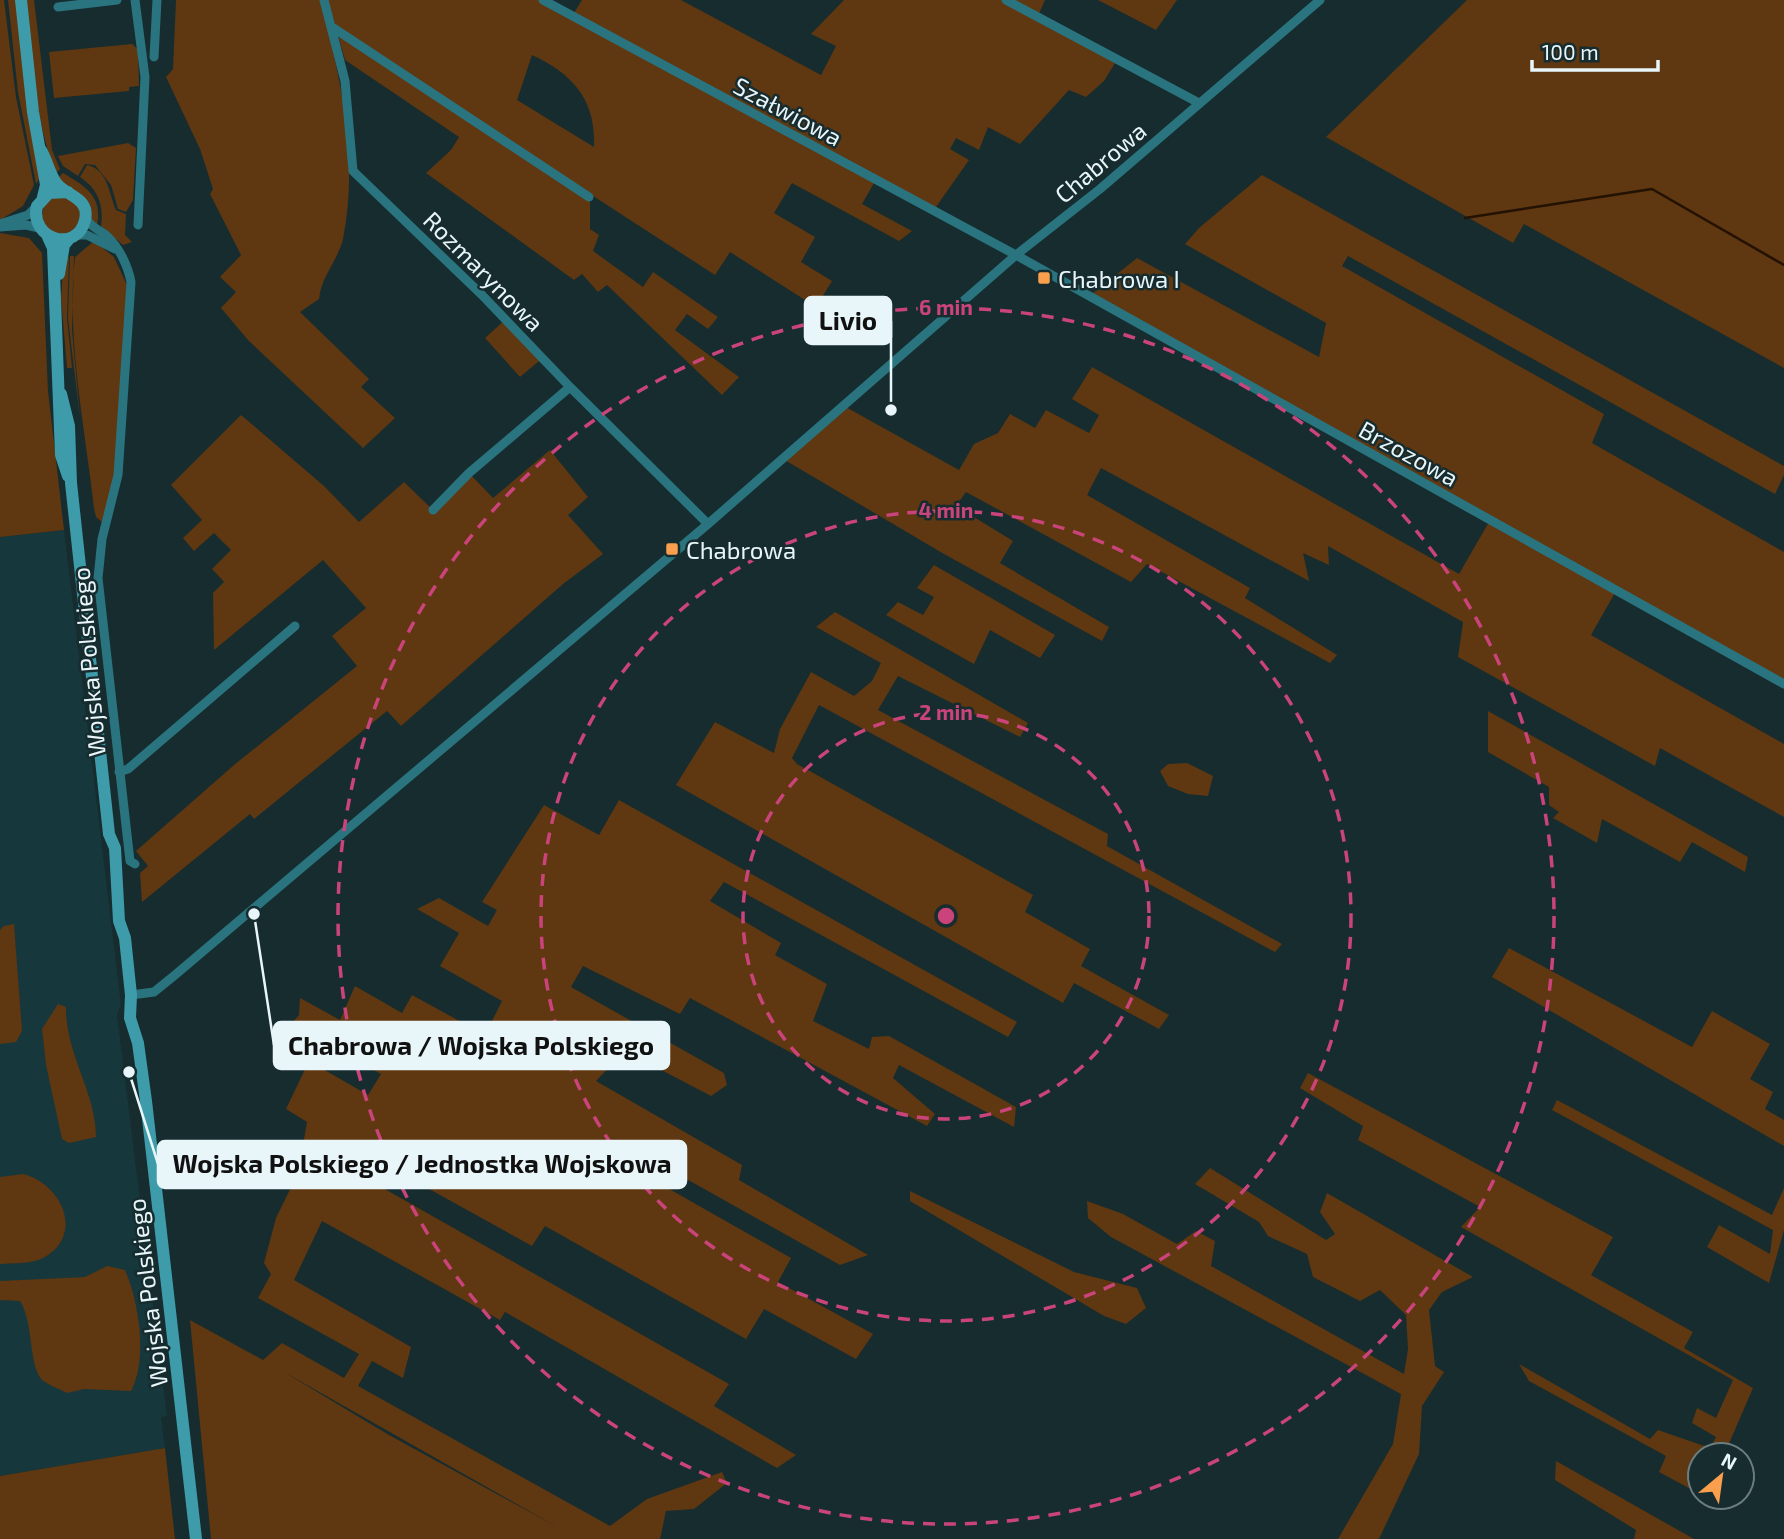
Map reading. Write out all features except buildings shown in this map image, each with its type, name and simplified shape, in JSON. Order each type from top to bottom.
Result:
[{"type":"main road","points":[[21,0],[33,112],[46,189],[36,219],[44,232],[72,237],[85,216],[81,201],[56,183],[41,150]]},
{"type":"main road","points":[[40,201],[53,191],[68,192]]},
{"type":"main road","name":"Wojska Polskiego","points":[[44,232],[52,244],[61,394],[69,426],[71,483],[109,834],[114,848],[120,899],[119,921],[125,938],[131,995],[130,1018],[138,1043],[196,1539]]},
{"type":"main road","name":"Wojska Polskiego","points":[[55,291],[64,245],[72,237]]},
{"type":"street","points":[[58,7],[117,0]]},
{"type":"street","points":[[135,0],[145,77],[138,225]]},
{"type":"street","points":[[155,57],[157,0]]},
{"type":"street","name":"Rozmarynowa","points":[[324,0],[345,81],[353,171],[482,295],[708,524]]},
{"type":"street","name":"Szałwiowa","points":[[543,0],[1016,256]]},
{"type":"street","points":[[1006,0],[1199,103]]},
{"type":"street","name":"Chabrowa","points":[[131,995],[154,992],[708,524],[1016,256],[1100,189],[1320,0]]},
{"type":"street","points":[[332,27],[589,197]]},
{"type":"street","points":[[0,225],[28,215],[40,201]]},
{"type":"street","name":"Wojska Polskiego","points":[[85,216],[90,225],[109,238],[116,250],[129,274],[131,298],[118,475],[102,539],[98,578],[130,861],[135,864]]},
{"type":"street","points":[[0,225],[26,225],[44,232]]},
{"type":"street","points":[[72,237],[87,235],[116,250]]},
{"type":"street","name":"Brzozowa","points":[[1016,256],[1784,684]]},
{"type":"street","points":[[433,510],[469,473],[570,387]]},
{"type":"street","points":[[119,772],[128,769],[295,626]]},
{"type":"shaded area","points":[[0,0],[4,0],[16,97],[34,185],[23,206],[0,220]]},
{"type":"shaded area","points":[[8,0],[16,0],[40,178],[36,184],[18,92]]},
{"type":"shaded area","points":[[26,0],[34,0],[52,150],[60,169],[56,173],[38,110]]},
{"type":"shaded area","points":[[176,0],[320,0],[341,89],[349,178],[341,247],[323,283],[319,299],[300,312],[369,379],[361,387],[395,418],[363,448],[248,340],[221,308],[236,292],[220,277],[241,255],[210,194],[213,189],[200,149],[166,77],[173,69]]},
{"type":"shaded area","points":[[328,0],[543,0],[572,16],[582,0],[681,0],[821,75],[836,46],[811,34],[844,0],[1045,0],[1038,16],[1115,63],[1104,81],[1086,97],[1069,90],[1020,144],[988,127],[979,150],[956,138],[950,149],[969,160],[936,207],[1092,294],[1137,258],[1319,357],[1326,323],[1185,244],[1199,228],[1262,175],[1784,466],[1784,475],[1775,494],[1348,256],[1342,266],[1604,414],[1592,443],[1784,552],[1784,684],[1616,591],[1591,635],[1784,744],[1784,817],[1660,748],[1655,766],[1458,657],[1463,622],[1328,546],[1329,565],[1303,553],[1309,581],[1101,468],[1087,495],[1250,588],[1245,598],[1337,655],[1330,663],[1147,564],[1131,582],[966,492],[956,506],[1013,541],[1000,563],[1109,627],[1102,641],[944,554],[783,459],[844,406],[959,470],[974,444],[998,433],[1010,414],[1035,428],[1046,410],[1089,433],[1099,415],[1072,399],[1092,367],[1459,574],[1489,522],[883,184],[874,183],[862,204],[912,231],[899,241],[792,183],[774,213],[815,237],[801,262],[832,281],[816,307],[730,252],[715,275],[590,194],[590,229],[599,235],[593,251],[643,287],[653,272],[718,317],[708,329],[687,314],[675,330],[739,377],[722,395],[607,285],[598,292],[582,274],[574,280],[426,173],[451,150],[459,137],[345,60]],"holes":[[[532,55],[547,62],[570,80],[586,102],[594,130],[594,147],[517,100]]]},
{"type":"shaded area","points":[[1098,0],[1177,0],[1156,30]]},
{"type":"shaded area","points":[[1467,0],[1784,0],[1784,368],[1524,224],[1513,243],[1326,137]]},
{"type":"shaded area","points":[[132,44],[138,49],[139,86],[129,87],[129,91],[54,98],[49,52]]},
{"type":"shaded area","points":[[128,143],[136,148],[133,200],[126,212],[118,209],[111,185],[95,165],[85,164],[78,176],[63,166],[58,156]]},
{"type":"shaded area","points":[[87,165],[94,167],[104,177],[116,210],[126,214],[125,235],[132,242],[123,245],[101,226],[102,211],[98,198],[80,177]]},
{"type":"shaded area","points":[[63,173],[85,188],[95,199],[97,225],[93,223],[84,198],[58,178]]},
{"type":"shaded area","points":[[61,196],[74,202],[80,215],[74,228],[61,234],[48,228],[42,215],[48,202]]},
{"type":"shaded area","points":[[0,233],[29,238],[42,253],[48,391],[64,530],[0,537]]},
{"type":"shaded area","points":[[94,241],[114,257],[127,285],[116,468],[102,522],[96,517],[94,508],[73,319],[75,257]]},
{"type":"shaded area","points":[[64,256],[69,257],[67,318],[72,368],[67,368],[61,298]]},
{"type":"shaded area","points":[[70,256],[74,256],[72,330],[80,419],[68,318]]},
{"type":"shaded area","points":[[506,319],[570,387],[539,361],[520,377],[485,338]]},
{"type":"shaded area","points":[[241,415],[324,486],[359,522],[404,482],[433,510],[469,473],[493,498],[550,450],[588,497],[568,515],[603,554],[563,584],[401,726],[387,711],[254,819],[250,814],[142,902],[140,873],[148,866],[136,851],[234,765],[357,666],[332,636],[366,608],[323,560],[214,650],[213,593],[224,582],[212,569],[231,550],[214,533],[194,551],[183,538],[202,520],[171,485]]},
{"type":"shaded area","points":[[64,530],[121,1005],[117,1015],[167,1416],[161,1417],[165,1448],[0,1476],[0,537]]},
{"type":"shaded area","points":[[934,565],[1055,635],[1040,658],[990,630],[974,664],[886,615],[898,602],[923,615],[934,597],[917,588]]},
{"type":"shaded area","points":[[835,612],[1028,723],[1020,737],[898,676],[878,710],[1108,834],[1107,846],[1282,944],[1275,952],[819,705],[792,758],[797,764],[1033,895],[1025,912],[1090,949],[1081,966],[1169,1015],[1159,1029],[1074,983],[1063,1003],[676,785],[715,722],[774,753],[780,729],[811,672],[854,696],[872,681],[881,663],[816,627]]},
{"type":"shaded area","points":[[1488,711],[1748,857],[1745,872],[1692,842],[1680,862],[1602,819],[1597,843],[1553,818],[1559,812],[1549,805],[1549,787],[1488,752]]},
{"type":"shaded area","points":[[1187,763],[1213,776],[1208,796],[1188,794],[1168,786],[1160,771],[1168,764]]},
{"type":"shaded area","points":[[619,800],[1017,1022],[1008,1037],[724,882],[710,901],[781,943],[775,955],[827,984],[813,1021],[869,1049],[872,1037],[889,1036],[1016,1107],[1014,1127],[899,1065],[893,1078],[935,1114],[927,1126],[690,998],[680,1014],[583,966],[571,987],[724,1073],[727,1085],[711,1096],[625,1051],[596,1081],[742,1165],[739,1180],[868,1255],[840,1265],[674,1172],[664,1186],[791,1258],[778,1282],[873,1334],[856,1359],[764,1309],[746,1339],[545,1226],[532,1246],[384,1164],[367,1179],[729,1384],[714,1406],[796,1455],[777,1468],[505,1312],[500,1320],[322,1221],[294,1280],[411,1347],[403,1378],[372,1361],[358,1386],[610,1526],[647,1499],[722,1472],[727,1483],[694,1509],[666,1511],[660,1539],[211,1539],[190,1320],[263,1360],[282,1343],[344,1378],[359,1354],[258,1298],[271,1274],[264,1263],[276,1218],[298,1173],[307,1122],[286,1109],[309,1061],[368,1095],[381,1074],[292,1023],[299,1015],[300,998],[340,1020],[355,986],[402,1013],[412,995],[485,1035],[502,1001],[440,966],[459,933],[417,909],[439,898],[488,926],[497,910],[482,902],[544,805],[599,835]],"holes":[[[284,1372],[559,1528],[389,1435]]]},
{"type":"shaded area","points":[[14,924],[22,1031],[16,1042],[0,1044],[0,930],[4,926]]},
{"type":"shaded area","points":[[1509,948],[1692,1047],[1712,1011],[1770,1044],[1750,1079],[1773,1092],[1765,1109],[1784,1120],[1784,1146],[1492,977]]},
{"type":"shaded area","points":[[58,1004],[66,1007],[70,1040],[95,1120],[96,1137],[69,1143],[62,1139],[46,1065],[42,1029]]},
{"type":"shaded area","points":[[1308,1073],[1613,1237],[1591,1275],[1693,1332],[1684,1348],[1753,1388],[1730,1441],[1714,1441],[1716,1437],[1692,1423],[1697,1408],[1716,1418],[1733,1380],[1461,1227],[1480,1207],[1358,1140],[1363,1126],[1300,1088]]},
{"type":"shaded area","points":[[1557,1100],[1772,1215],[1784,1188],[1784,1230],[1769,1283],[1707,1247],[1719,1225],[1770,1254],[1773,1230],[1552,1110]]},
{"type":"shaded area","points":[[1210,1168],[1326,1240],[1335,1234],[1320,1212],[1327,1193],[1473,1277],[1442,1292],[1429,1310],[1435,1366],[1444,1372],[1422,1406],[1419,1454],[1379,1539],[1338,1539],[1393,1444],[1401,1394],[1111,1237],[1088,1218],[1087,1201],[1123,1214],[1177,1244],[1196,1231],[1215,1241],[1211,1266],[1404,1374],[1408,1349],[1406,1315],[1380,1290],[1360,1301],[1313,1277],[1307,1254],[1268,1236],[1259,1222],[1195,1184]]},
{"type":"shaded area","points":[[23,1174],[37,1179],[57,1198],[66,1224],[63,1236],[56,1248],[39,1260],[0,1264],[0,1177]]},
{"type":"shaded area","points":[[910,1191],[1074,1272],[1137,1288],[1146,1308],[1126,1324],[1104,1316],[910,1201]]},
{"type":"shaded area","points":[[107,1266],[125,1270],[134,1298],[140,1330],[136,1378],[131,1391],[84,1389],[67,1393],[42,1380],[35,1364],[24,1310],[20,1301],[0,1300],[0,1281],[85,1277]]},
{"type":"shaded area","points":[[1519,1364],[1650,1439],[1658,1430],[1690,1441],[1686,1441],[1686,1486],[1659,1472],[1666,1456],[1529,1381]]},
{"type":"shaded area","points":[[165,1448],[175,1539],[0,1539],[0,1476]]},
{"type":"shaded area","points":[[1556,1461],[1694,1539],[1634,1539],[1636,1530],[1555,1480]]},
{"type":"waterway","points":[[1465,218],[1652,189],[1784,265]]},
{"type":"place","name":"Chabrowa I","points":[[1044,278]]},
{"type":"place","name":"Livio","points":[[891,410]]},
{"type":"place","name":"Chabrowa","points":[[672,549]]},
{"type":"place","name":"Chabrowa / Wojska Polskiego","points":[[254,914]]},
{"type":"place","name":"Wojska Polskiego / Jednostka Wojskowa","points":[[129,1072]]}]
